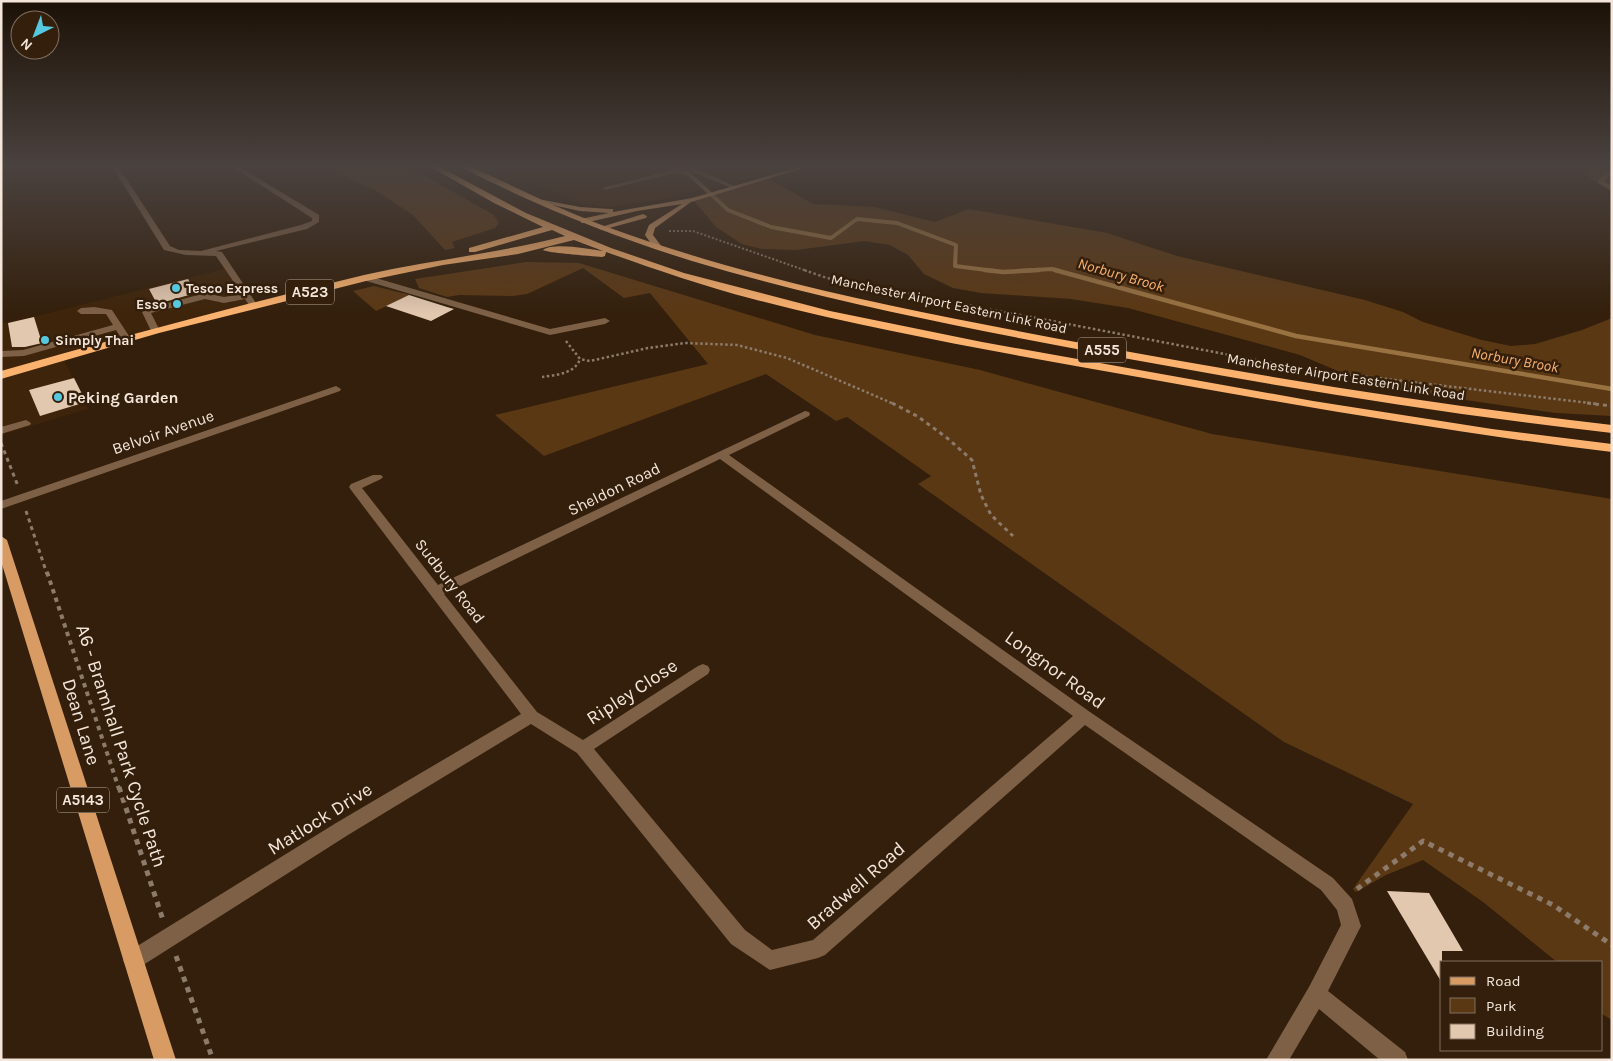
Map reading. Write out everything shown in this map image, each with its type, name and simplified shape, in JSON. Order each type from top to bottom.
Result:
[{"type":"highway","points":[[495,243],[517,224],[516,216]]},
{"type":"highway","name":"A555","points":[[524,216],[562,232],[580,228]]},
{"type":"highway","points":[[552,216],[624,246],[729,278],[816,310]]},
{"type":"highway","name":"A555","points":[[561,216],[630,258]]},
{"type":"highway","name":"A523","points":[[443,262],[495,243],[551,227],[602,228]]},
{"type":"highway","name":"A523","points":[[1,375],[251,301],[443,262],[518,251],[580,228]]},
{"type":"highway","name":"Manchester Airport Eastern Link Road","points":[[602,228],[723,268],[974,326],[1320,389],[1612,429]]},
{"type":"highway","points":[[456,257],[477,254],[562,232]]},
{"type":"highway","points":[[518,251],[570,250],[630,258]]},
{"type":"highway","name":"Manchester Airport Eastern Link Road","points":[[630,258],[697,281],[816,310],[962,341],[1307,404],[1432,424],[1612,448]]},
{"type":"main road","points":[[580,228],[617,216]]},
{"type":"main road","points":[[602,228],[645,216]]},
{"type":"main road","points":[[658,247],[649,235],[652,227],[670,216]]},
{"type":"main road","name":"Dean Lane","points":[[1,540],[165,1060]]},
{"type":"street","points":[[146,216],[167,248],[175,252],[220,254],[251,301]]},
{"type":"street","points":[[204,252],[304,228],[315,222],[316,217],[314,216]]},
{"type":"street","points":[[366,278],[550,332],[605,321]]},
{"type":"street","points":[[154,331],[146,312],[205,296],[224,300],[251,301]]},
{"type":"street","points":[[81,311],[109,312],[126,339]]},
{"type":"street","points":[[1,354],[24,352],[118,326]]},
{"type":"street","name":"Belvoir Avenue","points":[[1,505],[336,389]]},
{"type":"street","name":"Sheldon Road","points":[[436,592],[805,414]]},
{"type":"street","points":[[1,431],[26,424]]},
{"type":"street","name":"Longnor Road","points":[[721,455],[1084,716],[1327,884],[1345,905],[1350,926],[1316,994]]},
{"type":"street","name":"Sudbury Road","points":[[377,477],[355,487],[531,716]]},
{"type":"street","name":"Ripley Close","points":[[583,748],[703,670]]},
{"type":"street","name":"Bradwell Road","points":[[531,716],[583,748],[738,937],[770,960],[818,948],[1084,716]]},
{"type":"street","name":"Matlock Drive","points":[[133,960],[342,829],[531,716]]},
{"type":"street","points":[[1277,1060],[1316,994],[1397,1060]]},
{"type":"path","points":[[674,231],[693,231],[827,278],[1303,369],[1612,406]]},
{"type":"path","points":[[550,332],[568,343],[580,359],[590,361],[664,345],[711,343],[746,347],[795,362],[888,401],[917,416],[946,436],[972,460],[981,495],[992,515],[1013,536]]},
{"type":"path","points":[[542,377],[571,370],[581,362],[580,359]]},
{"type":"path","name":"A6 - Bramhall Park Cycle Path","points":[[1,442],[22,498],[169,938],[213,1060]]},
{"type":"path","points":[[1345,905],[1354,891],[1423,841],[1553,905],[1612,945]]},
{"type":"shaded area","points":[[229,268],[254,306],[63,358],[88,409],[1,435],[1,322],[8,323]]},
{"type":"green space","points":[[413,216],[494,216],[499,223],[495,228],[452,242],[455,248],[445,250]]},
{"type":"green space","points":[[706,216],[909,216],[935,222],[952,216],[1006,216],[1107,233],[1177,256],[1365,300],[1403,312],[1423,322],[1482,340],[1511,346],[1535,344],[1582,330],[1612,318],[1612,416],[1556,413],[1403,391],[1352,377],[1300,355],[1128,308],[1071,299],[981,293],[953,288],[924,274],[908,255],[890,245],[864,241],[796,250],[762,249],[742,244],[716,227]]},
{"type":"green space","points":[[526,262],[579,263],[815,335],[980,370],[1212,434],[1612,499],[1612,1020],[1603,1015],[1603,961],[1556,961],[1483,902],[1423,860],[1386,875],[1356,892],[1353,889],[1413,804],[1284,742],[918,484],[931,476],[847,417],[836,421],[766,374],[544,456],[495,415],[708,364],[650,293],[624,298],[583,268],[527,294],[513,296],[459,295],[447,297],[419,288],[415,279]]},
{"type":"green space","points":[[374,286],[410,295],[376,311],[353,291]]},
{"type":"building","name":"Tesco Express","points":[[188,279],[196,293],[157,304],[149,289]]},
{"type":"building","points":[[409,295],[454,309],[431,321],[386,306]]},
{"type":"building","points":[[34,317],[42,343],[25,347],[12,347],[8,323]]},
{"type":"building","name":"Peking Garden","points":[[74,378],[86,402],[40,416],[29,390]]},
{"type":"building","points":[[1387,891],[1429,893],[1463,951],[1442,951],[1440,980]]},
{"type":"waterway","name":"Norbury Brook","points":[[742,216],[771,227],[831,238],[857,219],[897,223],[956,245],[955,266],[995,271]]},
{"type":"waterway","name":"Norbury Brook","points":[[1018,271],[1052,269],[1059,271]]},
{"type":"waterway","name":"Norbury Brook","points":[[985,270],[1003,272],[1039,270]]},
{"type":"waterway","name":"Norbury Brook","points":[[1055,270],[1296,336],[1612,389]]},
{"type":"place","name":"Tesco Express","points":[[176,288]]},
{"type":"place","name":"Esso","points":[[177,304]]},
{"type":"place","name":"Simply Thai","points":[[45,340]]},
{"type":"place","name":"Peking Garden","points":[[58,397]]}]
